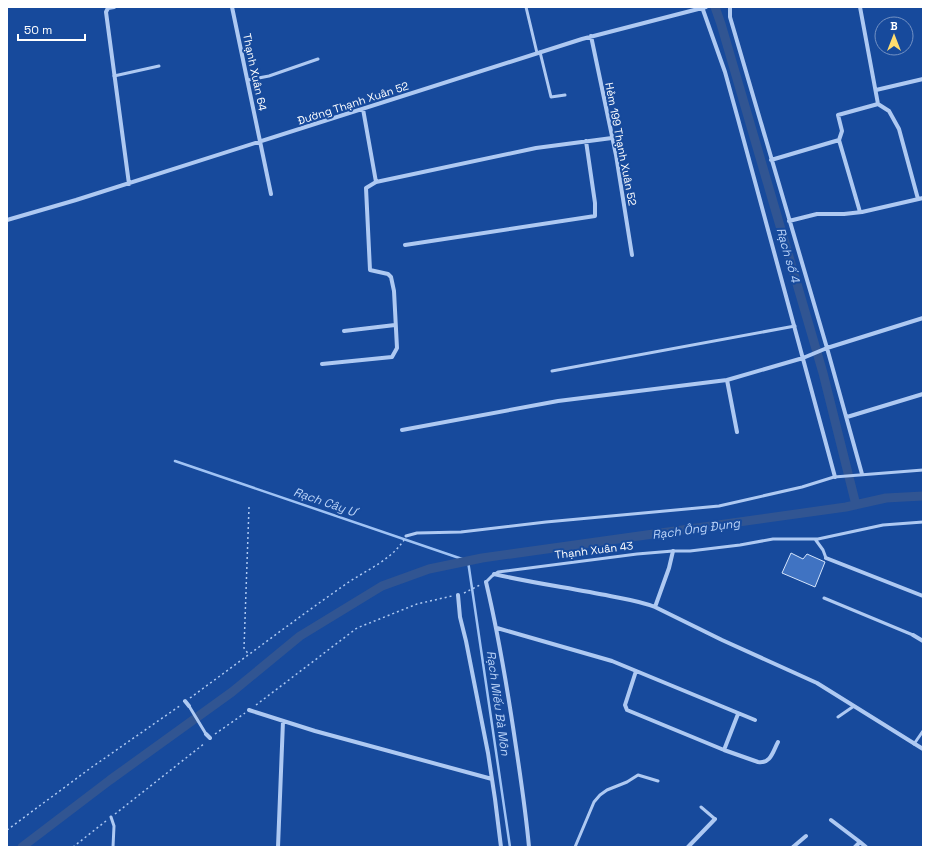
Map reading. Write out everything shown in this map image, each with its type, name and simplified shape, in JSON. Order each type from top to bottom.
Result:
[{"type":"street","points":[[114,7],[108,8],[106,12],[129,184]]},
{"type":"street","name":"Thạnh Xuân 64","points":[[232,7],[271,194]]},
{"type":"street","points":[[703,7],[725,72],[836,477]]},
{"type":"street","name":"Đường Thạnh Xuân 52","points":[[7,220],[129,184],[591,36],[703,7]]},
{"type":"street","points":[[730,7],[730,17],[827,348],[862,474]]},
{"type":"street","points":[[860,7],[878,104]]},
{"type":"street","name":"Hẻm 199 Thạnh Xuân 52","points":[[591,36],[612,138],[632,256]]},
{"type":"street","points":[[876,90],[923,79]]},
{"type":"street","points":[[789,221],[817,214],[844,214],[860,212],[921,198],[899,129],[889,111],[878,104],[838,115],[842,131],[839,140],[860,212]]},
{"type":"street","points":[[363,109],[376,182]]},
{"type":"street","points":[[322,364],[392,357],[397,348],[394,291],[391,277],[388,274],[370,270],[366,188],[376,182],[536,148],[612,138]]},
{"type":"street","points":[[771,160],[839,140]]},
{"type":"street","points":[[404,245],[595,216],[595,203],[586,141]]},
{"type":"street","points":[[402,430],[558,401],[727,380],[804,358],[827,348],[923,318]]},
{"type":"street","points":[[344,331],[395,325]]},
{"type":"street","points":[[727,380],[737,432]]},
{"type":"street","points":[[847,418],[923,394]]},
{"type":"street","points":[[655,606],[670,568],[673,551]]},
{"type":"street","points":[[826,558],[923,596]]},
{"type":"street","points":[[494,574],[581,590],[655,606],[722,640],[817,683],[923,749]]},
{"type":"street","points":[[484,583],[497,628],[512,719],[529,847]]},
{"type":"street","points":[[460,594],[460,617],[466,641],[492,779],[501,847]]},
{"type":"street","points":[[497,628],[612,661],[755,720]]},
{"type":"street","points":[[913,635],[923,640]]},
{"type":"street","points":[[636,671],[625,705],[627,710],[724,750],[758,762],[763,763],[769,760],[778,742]]},
{"type":"street","points":[[185,701],[189,706]]},
{"type":"street","points":[[249,710],[315,731],[492,779]]},
{"type":"street","points":[[724,750],[738,714]]},
{"type":"street","points":[[278,847],[283,721]]},
{"type":"street","points":[[206,734],[210,738]]},
{"type":"street","points":[[688,847],[715,819]]},
{"type":"street","points":[[831,820],[866,847]]},
{"type":"street","points":[[793,847],[806,836]]},
{"type":"street","points":[[855,847],[860,842]]},
{"type":"lane","points":[[526,7],[551,97],[565,95]]},
{"type":"lane","points":[[248,80],[269,76],[318,59]]},
{"type":"lane","points":[[114,76],[159,66]]},
{"type":"lane","points":[[552,371],[795,326]]},
{"type":"lane","points":[[406,536],[417,533],[461,532],[546,522],[720,506],[802,487],[836,477],[923,470]]},
{"type":"lane","name":"Thạnh Xuân 43","points":[[494,574],[498,572],[555,564],[673,551],[690,551],[740,545],[772,539],[815,539],[883,525],[923,522]]},
{"type":"lane","points":[[815,539],[823,550],[826,558]]},
{"type":"lane","points":[[484,583],[494,574]]},
{"type":"lane","points":[[824,598],[913,635]]},
{"type":"lane","points":[[189,706],[206,734]]},
{"type":"lane","points":[[838,717],[854,706]]},
{"type":"lane","points":[[914,744],[923,731]]},
{"type":"lane","points":[[575,847],[594,802],[606,790],[627,782],[638,775],[658,781]]},
{"type":"lane","points":[[701,807],[715,819]]},
{"type":"lane","points":[[111,817],[114,826],[113,847]]},
{"type":"path","points":[[249,507],[244,648],[249,655]]},
{"type":"path","points":[[7,830],[347,583],[389,557],[398,550],[406,536]]},
{"type":"path","points":[[460,594],[484,583]]},
{"type":"building","points":[[791,553],[803,559],[807,554],[825,562],[815,587],[782,573]]},
{"type":"waterway","name":"Rạch số 4","points":[[715,7],[823,373],[856,505]]},
{"type":"waterway","name":"Rạch Cây Ư","points":[[175,461],[468,561],[510,847]]},
{"type":"waterway","name":"Rạch Ông Đụng","points":[[22,847],[110,780],[232,692],[300,636],[382,586],[429,569],[482,558],[846,507],[886,498],[923,496]]},
{"type":"water label","name":"Rạch Miếu Bà Môn","points":[[498,703]]}]
